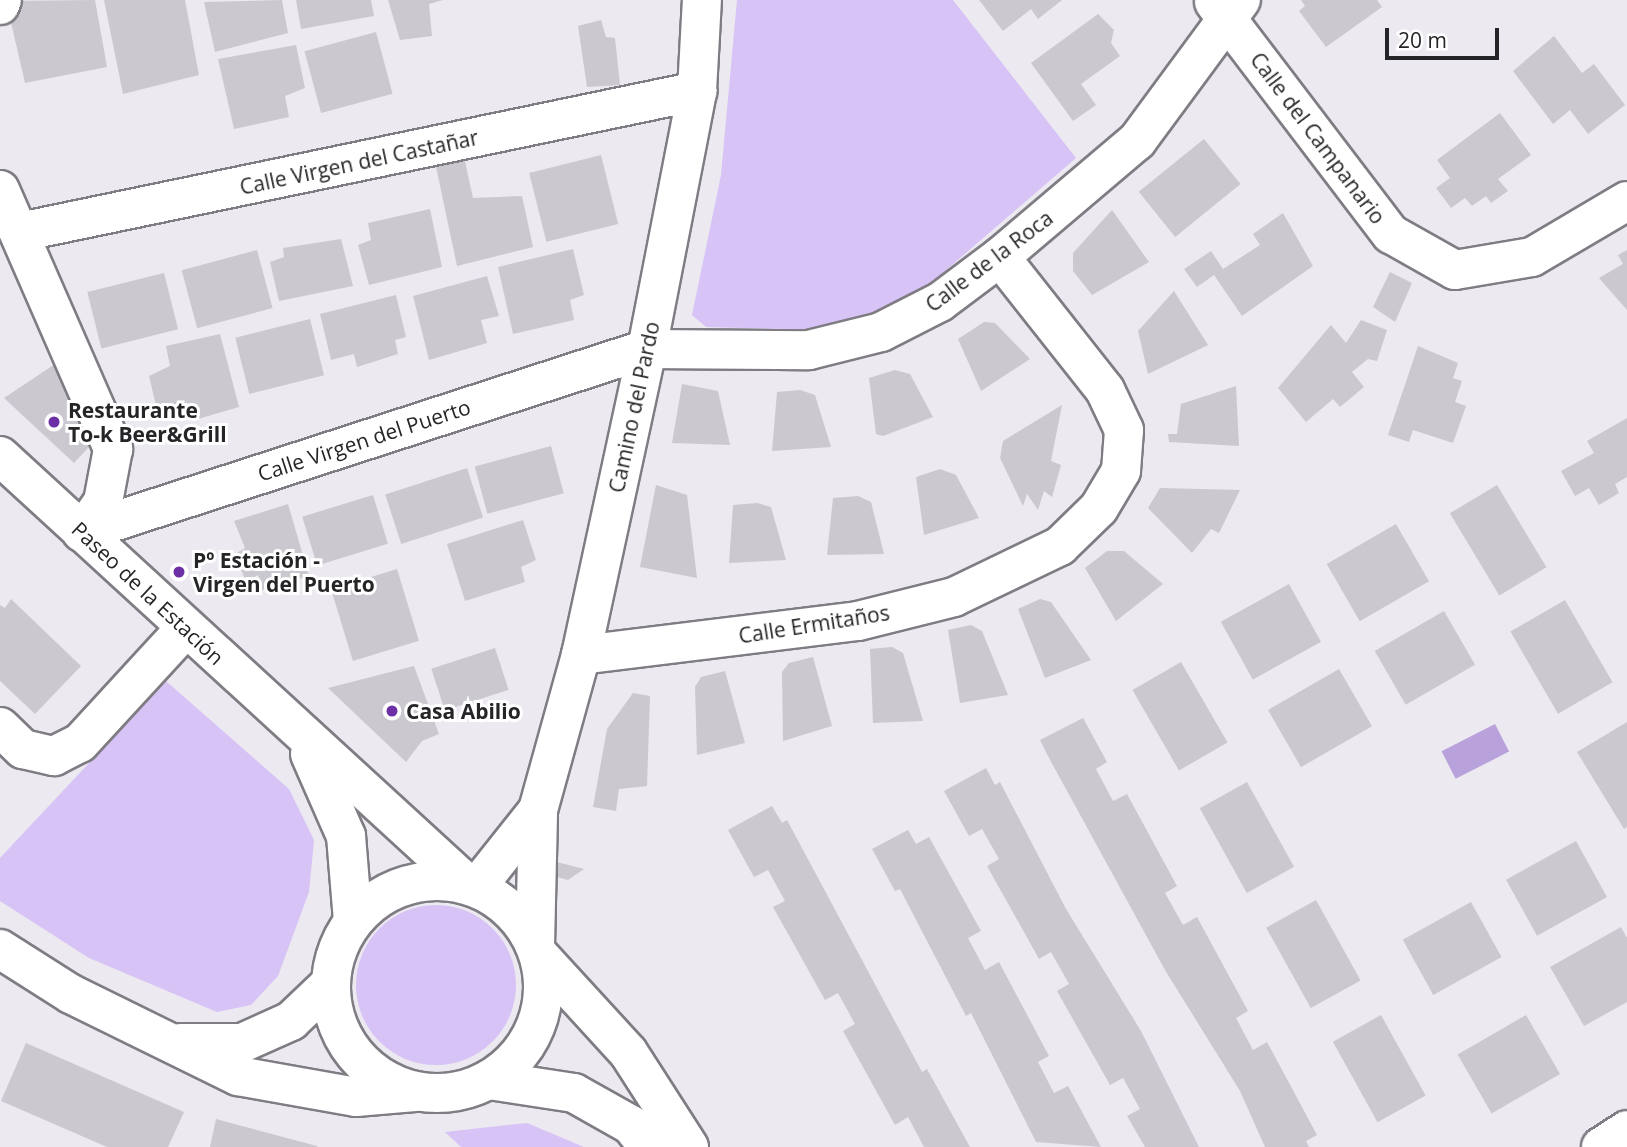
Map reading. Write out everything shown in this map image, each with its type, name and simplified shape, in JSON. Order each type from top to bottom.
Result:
[{"type":"street","points":[[0,5],[2,0]]},
{"type":"street","name":"Camino del Pardo","points":[[537,951],[538,810],[581,655],[647,349],[697,91],[702,0]]},
{"type":"street","name":"Calle del Campanario","points":[[1228,7],[1391,234],[1455,270],[1532,257],[1627,201]]},
{"type":"street","name":"Calle de la Roca","points":[[647,349],[809,350],[881,332],[940,302],[1000,257],[1137,141],[1228,7]]},
{"type":"street","name":"Calle Virgen del Castañar","points":[[20,232],[697,91]]},
{"type":"street","points":[[0,190],[113,449],[103,502],[82,532]]},
{"type":"street","name":"Calle Ermitaños","points":[[581,655],[858,621],[954,597],[1060,546],[1099,508],[1121,471],[1124,430],[1105,390],[1000,257]]},
{"type":"street","name":"Calle Virgen del Puerto","points":[[82,532],[647,349]]},
{"type":"street","name":"Paseo de la Estación","points":[[0,456],[185,629],[472,887]]},
{"type":"street","points":[[0,727],[23,749],[54,755],[80,743],[185,629]]},
{"type":"street","name":"Paseo de la Estación","points":[[297,730],[346,836],[353,922]]},
{"type":"street","name":"Camino del Pardo","points":[[472,887],[538,810]]},
{"type":"street","points":[[172,1043],[242,1043],[291,1021],[331,983],[353,922],[393,890],[443,881],[472,887],[514,915],[537,951],[628,1052],[689,1147]]},
{"type":"street","points":[[0,949],[71,994],[238,1076],[356,1097],[417,1092],[447,1093],[489,1080],[521,1052],[535,1029],[542,1003],[537,951]]},
{"type":"street","points":[[331,983],[345,1041],[388,1082],[417,1092]]},
{"type":"street","points":[[489,1080],[574,1093],[631,1125],[648,1147]]},
{"type":"street","points":[[1601,1147],[1627,1130]]},
{"type":"shaded area","points":[[737,0],[953,0],[1076,158],[938,277],[884,312],[827,330],[706,327],[692,315],[721,175]]},
{"type":"shaded area","points":[[166,681],[289,789],[314,840],[309,892],[278,976],[251,1005],[217,1012],[89,958],[0,901],[0,858]]},
{"type":"shaded area","points":[[1495,724],[1509,752],[1456,779],[1442,751]]},
{"type":"shaded area","points":[[436,905],[467,911],[493,928],[510,954],[516,985],[510,1016],[493,1042],[467,1059],[436,1065],[405,1059],[379,1042],[362,1016],[356,985],[362,954],[379,928],[405,911]]},
{"type":"shaded area","points":[[527,1123],[584,1147],[461,1147],[445,1132]]},
{"type":"building","points":[[95,0],[107,67],[25,83],[6,1]]},
{"type":"building","points":[[104,0],[185,0],[199,75],[123,94]]},
{"type":"building","points":[[282,0],[288,33],[215,52],[204,2]]},
{"type":"building","points":[[296,0],[371,0],[374,16],[301,29]]},
{"type":"building","points":[[388,0],[443,0],[429,4],[432,36],[400,40]]},
{"type":"building","points":[[979,0],[1062,0],[1038,19],[1031,9],[1003,31]]},
{"type":"building","points":[[1301,0],[1377,0],[1382,7],[1326,47],[1299,11],[1305,6]]},
{"type":"building","points":[[1098,14],[1114,30],[1111,43],[1120,56],[1081,84],[1096,105],[1073,121],[1031,63]]},
{"type":"building","points":[[601,20],[606,37],[615,38],[620,85],[587,87],[578,26]]},
{"type":"building","points":[[376,32],[393,94],[321,113],[305,51]]},
{"type":"building","points":[[1554,36],[1582,73],[1594,64],[1625,105],[1588,134],[1570,110],[1553,124],[1513,71]]},
{"type":"building","points":[[296,45],[305,88],[285,96],[289,117],[234,129],[218,59]]},
{"type":"building","points":[[1500,113],[1531,155],[1498,179],[1508,191],[1491,203],[1486,196],[1472,206],[1465,198],[1451,208],[1436,188],[1450,178],[1437,160]]},
{"type":"building","points":[[1204,139],[1241,184],[1175,237],[1139,192]]},
{"type":"building","points":[[601,155],[618,224],[546,242],[529,173]]},
{"type":"building","points":[[464,157],[473,198],[522,196],[533,247],[457,266],[435,162]]},
{"type":"building","points":[[430,209],[442,267],[369,285],[358,245],[371,240],[368,223]]},
{"type":"building","points":[[1112,210],[1149,262],[1092,295],[1073,271],[1073,253]]},
{"type":"building","points":[[1283,213],[1313,266],[1242,316],[1214,275],[1197,287],[1184,269],[1211,251],[1223,269],[1260,245],[1253,234]]},
{"type":"building","points":[[341,239],[353,286],[279,301],[270,262],[284,257],[283,248]]},
{"type":"building","points":[[573,249],[584,295],[570,300],[574,320],[513,334],[498,267]]},
{"type":"building","points":[[257,250],[273,308],[197,328],[182,270]]},
{"type":"building","points":[[1627,250],[1627,310],[1599,278],[1623,264],[1618,255]]},
{"type":"building","points":[[1390,272],[1412,283],[1395,322],[1373,307]]},
{"type":"building","points":[[164,273],[178,329],[101,348],[87,292]]},
{"type":"building","points":[[487,276],[499,316],[481,320],[487,343],[429,360],[413,296]]},
{"type":"building","points":[[1174,291],[1208,345],[1148,374],[1138,331]]},
{"type":"building","points":[[396,295],[406,337],[395,340],[398,354],[357,367],[354,354],[331,360],[320,314]]},
{"type":"building","points":[[310,319],[324,375],[249,394],[235,338]]},
{"type":"building","points":[[1361,320],[1387,330],[1377,361],[1368,359],[1352,372],[1364,387],[1340,407],[1333,399],[1306,422],[1278,388],[1331,325],[1346,343]]},
{"type":"building","points":[[984,322],[995,323],[1030,359],[981,391],[958,339]]},
{"type":"building","points":[[220,334],[239,407],[191,421],[185,406],[158,414],[149,376],[170,366],[166,346]]},
{"type":"building","points":[[1418,346],[1458,363],[1453,378],[1462,381],[1455,402],[1466,406],[1453,443],[1413,430],[1409,442],[1388,435]]},
{"type":"building","name":"Restaurante To-k Beer&Grill","points":[[55,364],[89,447],[74,463],[4,398]]},
{"type":"building","points":[[895,370],[910,374],[933,417],[883,436],[876,434],[869,378]]},
{"type":"building","points":[[682,384],[718,391],[730,445],[672,443]]},
{"type":"building","points":[[1236,386],[1239,446],[1169,442],[1168,434],[1177,434],[1181,404]]},
{"type":"building","points":[[800,390],[815,395],[831,447],[772,451],[777,392]]},
{"type":"building","points":[[1062,405],[1051,461],[1061,465],[1052,497],[1044,491],[1038,510],[1027,494],[1023,506],[1000,458],[1003,441]]},
{"type":"building","points":[[1627,418],[1627,477],[1615,484],[1619,493],[1599,505],[1589,488],[1575,496],[1561,471],[1594,453],[1587,441]]},
{"type":"building","points":[[551,446],[564,493],[487,514],[475,466]]},
{"type":"building","points":[[467,468],[483,517],[401,544],[385,495]]},
{"type":"building","points":[[940,469],[956,475],[979,518],[924,535],[916,477]]},
{"type":"building","points":[[656,485],[687,495],[697,578],[640,567]]},
{"type":"building","points":[[1497,485],[1546,567],[1499,596],[1450,513]]},
{"type":"building","points":[[1160,488],[1240,490],[1219,533],[1211,529],[1192,553],[1148,508]]},
{"type":"building","points":[[373,495],[388,544],[317,565],[302,517]]},
{"type":"building","points":[[858,496],[871,502],[884,554],[827,555],[833,498]]},
{"type":"building","points":[[757,503],[771,507],[786,560],[729,563],[733,505]]},
{"type":"building","points":[[288,504],[309,576],[262,590],[258,575],[246,582],[235,554],[245,548],[234,521]]},
{"type":"building","points":[[523,520],[536,560],[521,567],[525,582],[465,601],[447,544]]},
{"type":"building","points":[[1396,524],[1429,581],[1360,621],[1327,564]]},
{"type":"building","points":[[1107,551],[1124,551],[1163,584],[1116,621],[1085,568]]},
{"type":"building","points":[[397,569],[419,641],[353,661],[331,589]]},
{"type":"building","points":[[1289,584],[1321,642],[1253,680],[1221,622]]},
{"type":"building","points":[[11,599],[81,666],[35,714],[0,681],[0,605],[5,608]]},
{"type":"building","points":[[1040,599],[1051,602],[1091,660],[1045,678],[1018,609]]},
{"type":"building","points":[[1565,600],[1612,682],[1558,714],[1510,632]]},
{"type":"building","points":[[1444,611],[1475,665],[1406,705],[1375,651]]},
{"type":"building","points":[[971,625],[982,631],[1008,695],[960,703],[948,630]]},
{"type":"building","points":[[892,647],[903,653],[923,721],[873,723],[870,649]]},
{"type":"building","points":[[495,648],[509,690],[445,711],[431,669]]},
{"type":"building","points":[[813,657],[832,726],[783,741],[782,672],[789,663]]},
{"type":"building","points":[[1181,662],[1228,743],[1179,771],[1133,690]]},
{"type":"building","name":"Casa Abilio","points":[[414,666],[439,734],[422,741],[406,762],[328,688]]},
{"type":"building","points":[[1339,669],[1372,726],[1301,767],[1268,710]]},
{"type":"building","points":[[725,671],[745,743],[697,755],[695,687],[701,677]]},
{"type":"building","points":[[633,693],[650,696],[647,786],[619,789],[616,811],[593,807],[607,729]]},
{"type":"building","points":[[1083,718],[1107,762],[1096,769],[1113,801],[1127,794],[1177,886],[1165,893],[1183,925],[1197,917],[1248,1011],[1236,1018],[1253,1050],[1267,1042],[1317,1135],[1306,1141],[1309,1147],[1265,1147],[1240,1091],[1165,970],[1049,758],[1040,740]]},
{"type":"building","points":[[1627,722],[1627,827],[1624,829],[1577,752]]},
{"type":"building","points":[[986,768],[995,785],[1000,782],[1066,909],[1141,1031],[1199,1147],[1145,1147],[1127,1116],[1140,1109],[1123,1078],[1110,1085],[1057,991],[1069,984],[1051,952],[1039,959],[987,866],[999,859],[982,829],[969,836],[944,791]]},
{"type":"building","points":[[1247,782],[1294,867],[1247,893],[1200,808]]},
{"type":"building","points":[[772,806],[782,823],[787,820],[922,1072],[927,1069],[970,1147],[924,1147],[908,1117],[895,1125],[843,1031],[855,1024],[838,993],[825,1000],[773,907],[785,901],[768,870],[754,877],[728,830]]},
{"type":"building","points":[[908,830],[916,844],[929,837],[981,931],[968,938],[985,970],[999,962],[1049,1056],[1038,1062],[1054,1093],[1068,1086],[1101,1147],[1036,1142],[971,1013],[966,1016],[900,889],[895,891],[872,849]]},
{"type":"building","points":[[1576,841],[1607,897],[1537,936],[1506,880]]},
{"type":"building","points":[[557,862],[584,869],[568,880],[553,876]]},
{"type":"building","points":[[1316,900],[1361,980],[1311,1008],[1266,928]]},
{"type":"building","points":[[1471,902],[1502,957],[1433,995],[1403,940]]},
{"type":"building","points":[[1621,927],[1627,938],[1627,1002],[1584,1026],[1550,967]]},
{"type":"building","points":[[1381,1015],[1426,1095],[1377,1122],[1333,1042]]},
{"type":"building","points":[[1526,1015],[1560,1074],[1492,1113],[1458,1054]]},
{"type":"building","points":[[26,1043],[184,1112],[168,1147],[107,1147],[1,1101]]},
{"type":"building","points":[[216,1119],[317,1146],[317,1147],[210,1147]]},
{"type":"place","name":"Restaurante To-k Beer&Grill","points":[[54,422]]},
{"type":"place","name":"Pº Estación - Virgen del Puerto","points":[[179,572]]},
{"type":"place","name":"Casa Abilio","points":[[392,711]]}]
